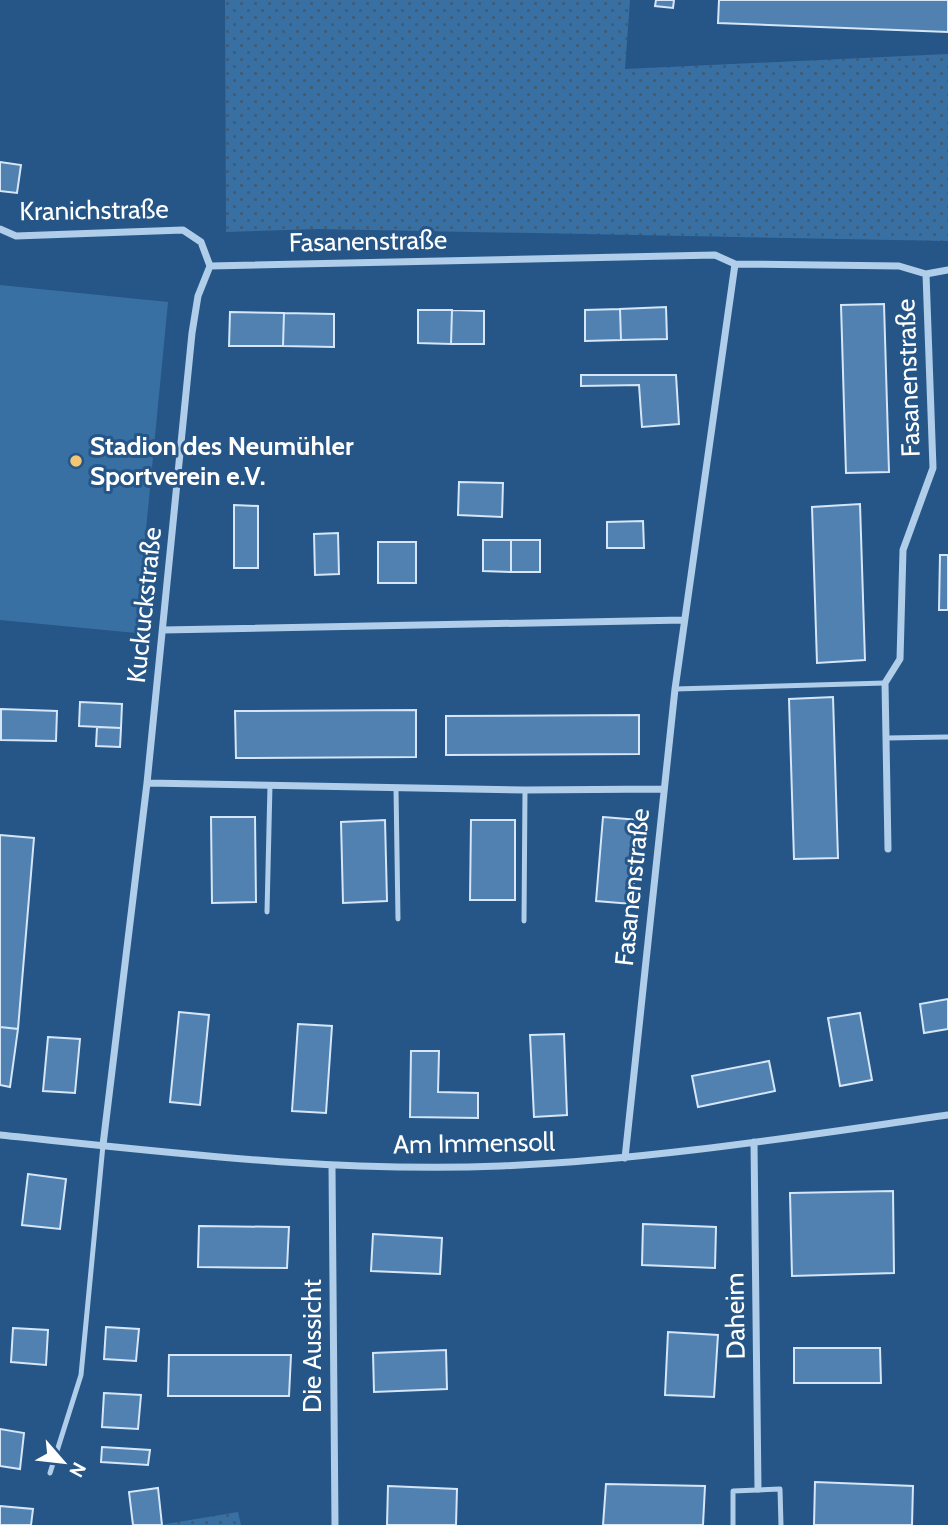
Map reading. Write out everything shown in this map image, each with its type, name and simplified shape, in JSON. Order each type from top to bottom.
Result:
[{"type":"street","name":"Kranichstraße","points":[[0,229],[16,236],[183,230],[201,242],[210,266]]},
{"type":"street","name":"Fasanenstraße","points":[[210,266],[715,255],[735,264],[899,266],[926,274],[948,270]]},
{"type":"street","name":"Fasanenstraße","points":[[625,1158],[663,789],[684,620],[735,264]]},
{"type":"street","name":"Kuckuckstraße","points":[[103,1146],[147,783],[192,332],[198,296],[210,266]]},
{"type":"street","name":"Fasanenstraße","points":[[888,849],[885,682],[900,659],[903,550],[933,468],[926,274]]},
{"type":"street","points":[[163,630],[684,620]]},
{"type":"street","points":[[147,783],[525,790],[663,789]]},
{"type":"street","name":"Am Immensoll","points":[[0,1135],[332,1166],[500,1166],[625,1158],[948,1115]]},
{"type":"street","name":"Daheim","points":[[754,1142],[758,1489]]},
{"type":"street","name":"Die Aussicht","points":[[332,1166],[335,1525]]},
{"type":"lane","points":[[676,689],[885,682]]},
{"type":"lane","points":[[886,738],[948,737]]},
{"type":"lane","points":[[267,912],[271,785]]},
{"type":"lane","points":[[396,788],[398,919]]},
{"type":"lane","points":[[524,921],[525,790]]},
{"type":"lane","points":[[50,1473],[81,1375],[103,1146]]},
{"type":"lane","points":[[733,1525],[733,1491],[758,1489],[780,1489],[781,1525]]},
{"type":"shaded area","points":[[225,0],[630,0],[625,69],[948,54],[948,241],[319,229],[226,232]]},
{"type":"shaded area","name":"Stadion des Neumühler Sportverein e.V.","points":[[0,285],[168,302],[136,633],[0,620]]},
{"type":"shaded area","points":[[238,1512],[241,1525],[160,1525]]},
{"type":"building","points":[[656,0],[674,0],[673,8],[655,6]]},
{"type":"building","points":[[719,0],[948,0],[948,32],[718,23]]},
{"type":"building","points":[[0,162],[21,165],[17,193],[0,191]]},
{"type":"building","points":[[884,304],[889,472],[846,473],[841,305]]},
{"type":"building","points":[[666,307],[667,339],[621,340],[620,309]]},
{"type":"building","points":[[620,309],[621,340],[585,341],[585,310]]},
{"type":"building","points":[[418,310],[452,310],[451,344],[418,343]]},
{"type":"building","points":[[452,310],[484,311],[484,344],[451,344]]},
{"type":"building","points":[[230,312],[284,313],[283,346],[229,346]]},
{"type":"building","points":[[284,313],[334,314],[334,347],[283,346]]},
{"type":"building","points":[[581,375],[676,375],[679,424],[642,427],[639,385],[581,386]]},
{"type":"building","points":[[459,482],[503,483],[502,517],[458,515]]},
{"type":"building","points":[[860,504],[865,660],[817,663],[812,507]]},
{"type":"building","points":[[234,505],[258,506],[258,568],[234,568]]},
{"type":"building","points":[[643,521],[644,548],[607,548],[607,522]]},
{"type":"building","points":[[338,533],[339,574],[315,575],[314,534]]},
{"type":"building","points":[[483,540],[511,540],[511,572],[483,571]]},
{"type":"building","points":[[511,540],[540,540],[540,572],[511,572]]},
{"type":"building","points":[[378,542],[416,542],[416,583],[378,583]]},
{"type":"building","points":[[940,555],[948,555],[948,610],[939,610]]},
{"type":"building","points":[[833,697],[838,858],[794,859],[789,699]]},
{"type":"building","points":[[80,702],[122,704],[121,728],[79,726]]},
{"type":"building","points":[[1,709],[57,711],[56,741],[1,740]]},
{"type":"building","points":[[416,710],[416,757],[236,758],[235,711]]},
{"type":"building","points":[[639,715],[639,754],[446,755],[446,716]]},
{"type":"building","points":[[97,727],[121,728],[120,747],[96,746]]},
{"type":"building","points":[[211,817],[255,817],[256,902],[212,903]]},
{"type":"building","points":[[603,817],[639,820],[632,904],[596,901]]},
{"type":"building","points":[[385,820],[387,901],[343,903],[341,822]]},
{"type":"building","points":[[471,820],[515,820],[515,900],[470,900]]},
{"type":"building","points":[[0,835],[34,838],[18,1029],[0,1027]]},
{"type":"building","points":[[948,999],[948,1029],[924,1033],[920,1004]]},
{"type":"building","points":[[179,1012],[209,1015],[200,1105],[170,1102]]},
{"type":"building","points":[[860,1013],[872,1080],[840,1086],[828,1018]]},
{"type":"building","points":[[298,1024],[332,1026],[326,1113],[292,1111]]},
{"type":"building","points":[[0,1027],[18,1029],[10,1087],[0,1085]]},
{"type":"building","points":[[564,1034],[567,1115],[534,1117],[530,1035]]},
{"type":"building","points":[[48,1037],[80,1039],[75,1093],[43,1091]]},
{"type":"building","points":[[411,1051],[439,1051],[438,1092],[478,1093],[478,1118],[410,1117]]},
{"type":"building","points":[[769,1061],[775,1091],[698,1107],[692,1076]]},
{"type":"building","points":[[28,1174],[66,1179],[60,1229],[22,1225]]},
{"type":"building","points":[[893,1191],[894,1273],[792,1276],[790,1193]]},
{"type":"building","points":[[643,1224],[716,1227],[715,1268],[642,1265]]},
{"type":"building","points":[[199,1226],[289,1227],[287,1268],[198,1267]]},
{"type":"building","points":[[373,1234],[442,1238],[440,1274],[371,1271]]},
{"type":"building","points":[[106,1327],[139,1329],[136,1361],[104,1359]]},
{"type":"building","points":[[13,1328],[48,1330],[46,1365],[11,1362]]},
{"type":"building","points":[[668,1332],[718,1335],[714,1397],[665,1395]]},
{"type":"building","points":[[794,1348],[880,1348],[881,1383],[794,1383]]},
{"type":"building","points":[[446,1350],[447,1389],[374,1392],[373,1353]]},
{"type":"building","points":[[169,1355],[291,1355],[289,1396],[168,1396]]},
{"type":"building","points":[[104,1393],[141,1395],[138,1429],[102,1427]]},
{"type":"building","points":[[0,1429],[24,1433],[20,1469],[0,1466]]},
{"type":"building","points":[[102,1447],[150,1450],[148,1465],[101,1462]]},
{"type":"building","points":[[815,1482],[913,1486],[912,1525],[814,1525]]},
{"type":"building","points":[[606,1484],[705,1486],[703,1525],[603,1525]]},
{"type":"building","points":[[388,1486],[457,1489],[456,1525],[387,1525]]},
{"type":"building","points":[[158,1488],[162,1525],[133,1525],[129,1492]]},
{"type":"building","points":[[0,1506],[33,1509],[31,1525],[0,1525]]},
{"type":"place","name":"Stadion des Neumühler Sportverein e.V.","points":[[76,461]]}]
